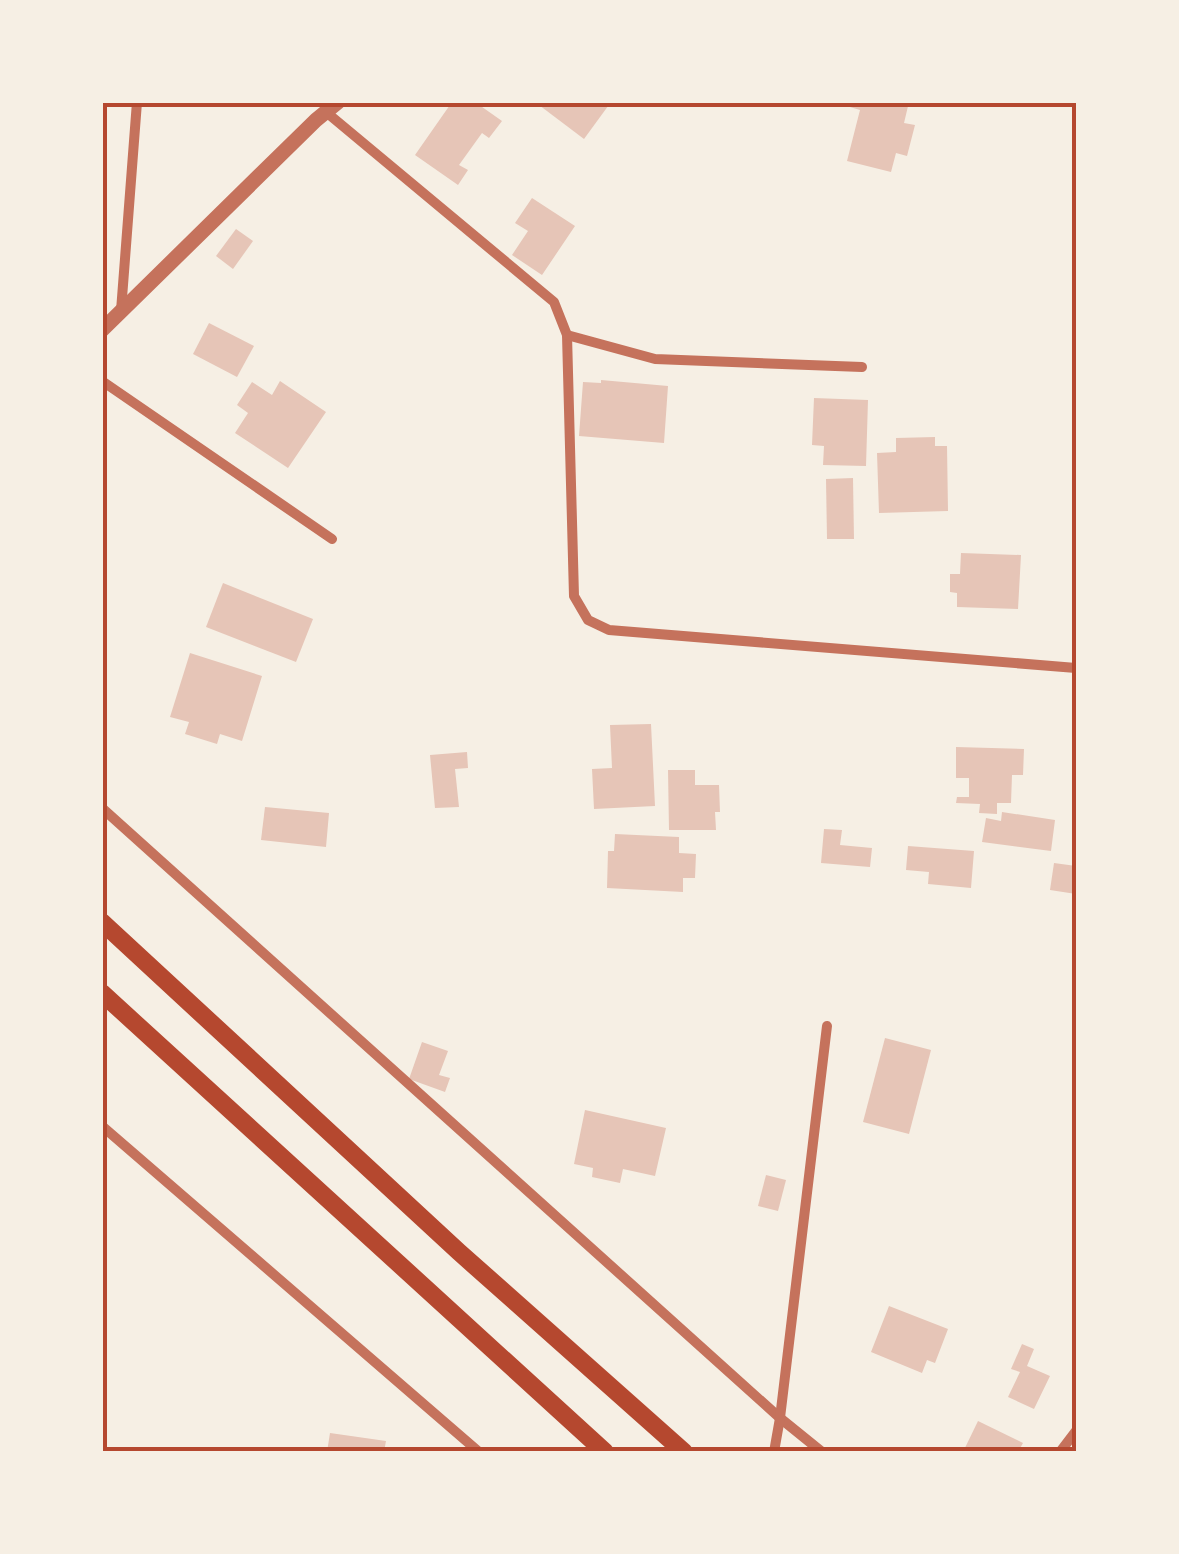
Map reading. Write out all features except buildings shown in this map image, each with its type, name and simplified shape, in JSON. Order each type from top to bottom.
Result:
[{"type":"main road","points":[[102,922],[459,1252],[684,1452]]},
{"type":"main road","points":[[102,992],[605,1452]]},
{"type":"street","points":[[121,311],[137,102]]},
{"type":"street","points":[[102,330],[332,107],[554,302],[567,335],[574,596],[588,620],[609,630],[1076,668]]},
{"type":"street","points":[[567,335],[655,360],[862,367]]},
{"type":"street","points":[[102,381],[332,539]]},
{"type":"street","points":[[102,808],[822,1452]]},
{"type":"street","points":[[774,1452],[827,1026]]},
{"type":"street","points":[[102,1126],[480,1452]]},
{"type":"street","points":[[1060,1452],[1076,1431]]}]
